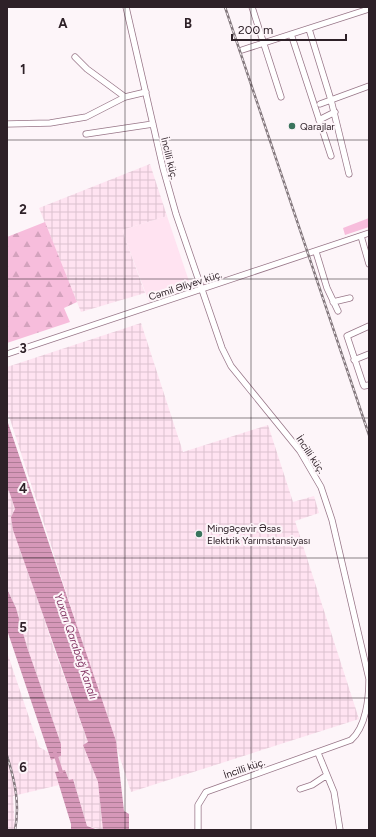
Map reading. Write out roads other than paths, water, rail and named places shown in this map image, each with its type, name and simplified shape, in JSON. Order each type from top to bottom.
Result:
[{"type":"street","name":"İncilli küç.","points":[[126,7],[153,124],[176,214],[225,357],[309,463],[321,487],[330,514],[366,664],[369,688],[367,701],[357,735],[345,744],[206,792],[198,805],[198,830]]},
{"type":"street","points":[[252,7],[281,97]]},
{"type":"street","points":[[242,50],[369,9]]},
{"type":"street","points":[[309,29],[335,112],[338,132],[349,174]]},
{"type":"street","points":[[291,34],[331,156]]},
{"type":"street","points":[[75,57],[87,69],[125,97]]},
{"type":"street","points":[[320,104],[369,86]]},
{"type":"street","points":[[7,124],[50,123],[86,117],[125,97],[146,92]]},
{"type":"street","points":[[319,120],[335,112]]},
{"type":"street","points":[[86,134],[153,124]]},
{"type":"street","name":"Cəmil Əliyev küç.","points":[[7,354],[316,252],[369,233]]},
{"type":"street","points":[[361,236],[369,264]]},
{"type":"street","points":[[316,252],[333,302],[338,311]]},
{"type":"street","points":[[333,302],[350,298]]},
{"type":"street","points":[[369,326],[347,336],[363,384],[364,386],[369,385]]},
{"type":"street","points":[[354,360],[369,354]]},
{"type":"street","points":[[318,753],[334,792],[340,830]]},
{"type":"street","points":[[300,790],[312,785],[327,775]]},
{"type":"water","name":"Yuxarı Qarabağ Kanalı","points":[[7,420],[116,741],[124,811],[129,814],[129,830],[103,830],[98,782],[83,745],[88,742],[13,530],[11,517],[15,509],[9,491],[7,490]]},
{"type":"water","points":[[7,589],[16,608],[27,647],[61,744],[61,756],[51,760],[7,630]]},
{"type":"water","points":[[65,770],[69,780],[73,779],[87,826],[98,830],[71,830],[71,824],[55,772]]},
{"type":"waterway","points":[[55,753],[62,775]]},
{"type":"railway","points":[[225,7],[369,435]]},
{"type":"railway","points":[[7,756],[17,802],[15,830]]},
{"type":"place","name":"Qarajlar","points":[[292,126]]},
{"type":"place","name":"Mingəçevir Əsas Elektrik Yarımstansiyası","points":[[199,534]]}]
